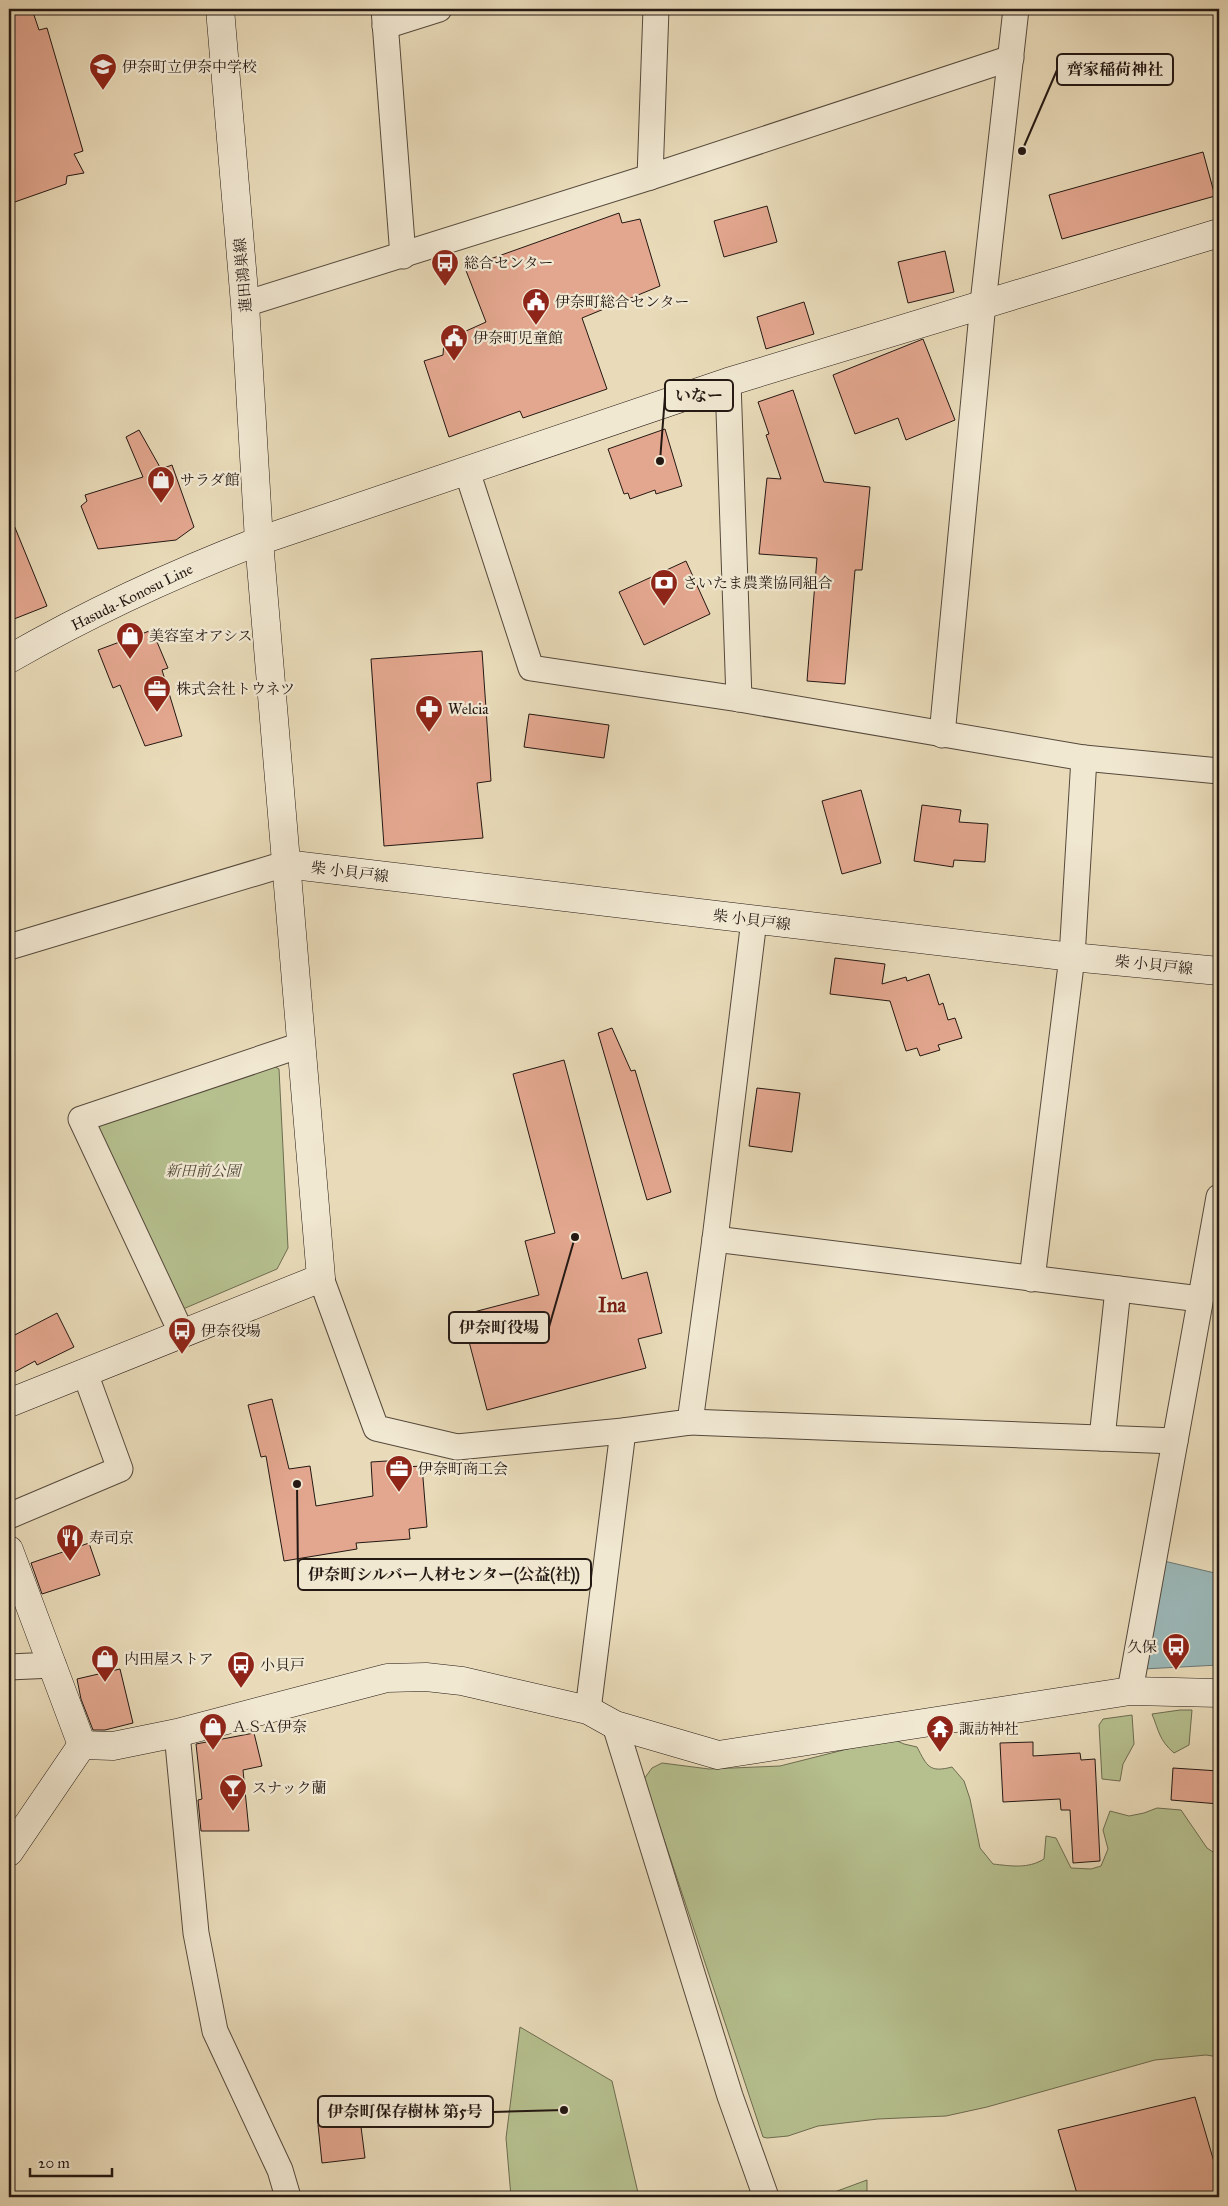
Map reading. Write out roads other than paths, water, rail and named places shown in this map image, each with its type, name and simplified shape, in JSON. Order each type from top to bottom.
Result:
[{"type":"street","name":"蓮田鴻巣線","points":[[220,9],[246,304],[259,541],[321,1278]]},
{"type":"street","points":[[403,256],[384,17],[439,9]]},
{"type":"street","points":[[650,176],[656,9]]},
{"type":"street","points":[[942,735],[983,303],[1016,9]]},
{"type":"street","points":[[246,304],[403,256],[1011,58]]},
{"type":"street","name":"Hasuda-Konosu Line","points":[[9,659],[126,598],[194,566],[259,541],[728,382],[983,303],[1219,233]]},
{"type":"street","points":[[728,382],[739,699]]},
{"type":"street","points":[[467,471],[531,668],[739,699],[1084,758],[1219,772]]},
{"type":"street","points":[[1032,1279],[1072,957],[1084,758]]},
{"type":"street","points":[[9,947],[285,864]]},
{"type":"street","name":"柴 小貝戸線","points":[[285,864],[1072,957],[1219,971]]},
{"type":"street","points":[[690,1422],[715,1239],[754,920]]},
{"type":"street","points":[[182,1334],[81,1119],[301,1045]]},
{"type":"street","points":[[1130,1691],[1219,1196]]},
{"type":"street","points":[[715,1239],[1200,1299]]},
{"type":"street","points":[[9,1403],[321,1278],[376,1428],[457,1447],[623,1431],[690,1422],[1175,1441]]},
{"type":"street","points":[[1102,1438],[1118,1289]]},
{"type":"street","points":[[9,1516],[120,1469],[85,1373]]},
{"type":"street","points":[[588,1710],[623,1431]]},
{"type":"street","points":[[9,1550],[82,1745]]},
{"type":"street","points":[[9,1667],[53,1665]]},
{"type":"street","points":[[82,1745],[113,1746],[177,1732],[387,1678],[426,1677],[462,1681],[588,1710],[616,1725],[718,1755],[1130,1691],[1219,1693]]},
{"type":"street","points":[[616,1725],[730,2096],[766,2197]]},
{"type":"street","points":[[177,1732],[196,1933],[215,2031],[280,2170],[288,2197]]},
{"type":"street","points":[[9,1852],[82,1745]]},
{"type":"water","points":[[1164,1561],[1219,1574],[1219,1665],[1143,1669]]},
{"type":"place","name":"伊奈町立伊奈中学校","points":[[103,91]]},
{"type":"place","name":"齊家稲荷神社","points":[[1022,151]]},
{"type":"place","name":"総合センター","points":[[445,287]]},
{"type":"place","name":"伊奈町総合センター","points":[[536,326]]},
{"type":"place","name":"伊奈町児童館","points":[[454,362]]},
{"type":"place","name":"いなー","points":[[660,461]]},
{"type":"place","name":"サラダ館","points":[[161,504]]},
{"type":"place","name":"さいたま農業協同組合","points":[[664,607]]},
{"type":"place","name":"美容室オアシス","points":[[130,660]]},
{"type":"place","name":"株式会社トウネツ","points":[[157,713]]},
{"type":"place","name":"Welcia","points":[[429,733]]},
{"type":"place","name":"伊奈町役場","points":[[575,1237]]},
{"type":"place","name":"伊奈役場","points":[[182,1355]]},
{"type":"place","name":"伊奈町シルバー人材センター(公益(社))","points":[[297,1484]]},
{"type":"place","name":"伊奈町商工会","points":[[399,1493]]},
{"type":"place","name":"寿司京","points":[[70,1562]]},
{"type":"place","name":"久保","points":[[1176,1671]]},
{"type":"place","name":"内田屋ストア","points":[[105,1683]]},
{"type":"place","name":"小貝戸","points":[[241,1689]]},
{"type":"place","name":"ＡＳＡ伊奈","points":[[213,1751]]},
{"type":"place","name":"諏訪神社","points":[[940,1753]]},
{"type":"place","name":"スナック蘭","points":[[233,1812]]},
{"type":"place","name":"伊奈町保存樹林 第5号","points":[[564,2110]]},
{"type":"district","name":"Ina","points":[[612,1305]]},
{"type":"park label","name":"新田前公園","points":[[203,1171]]}]
